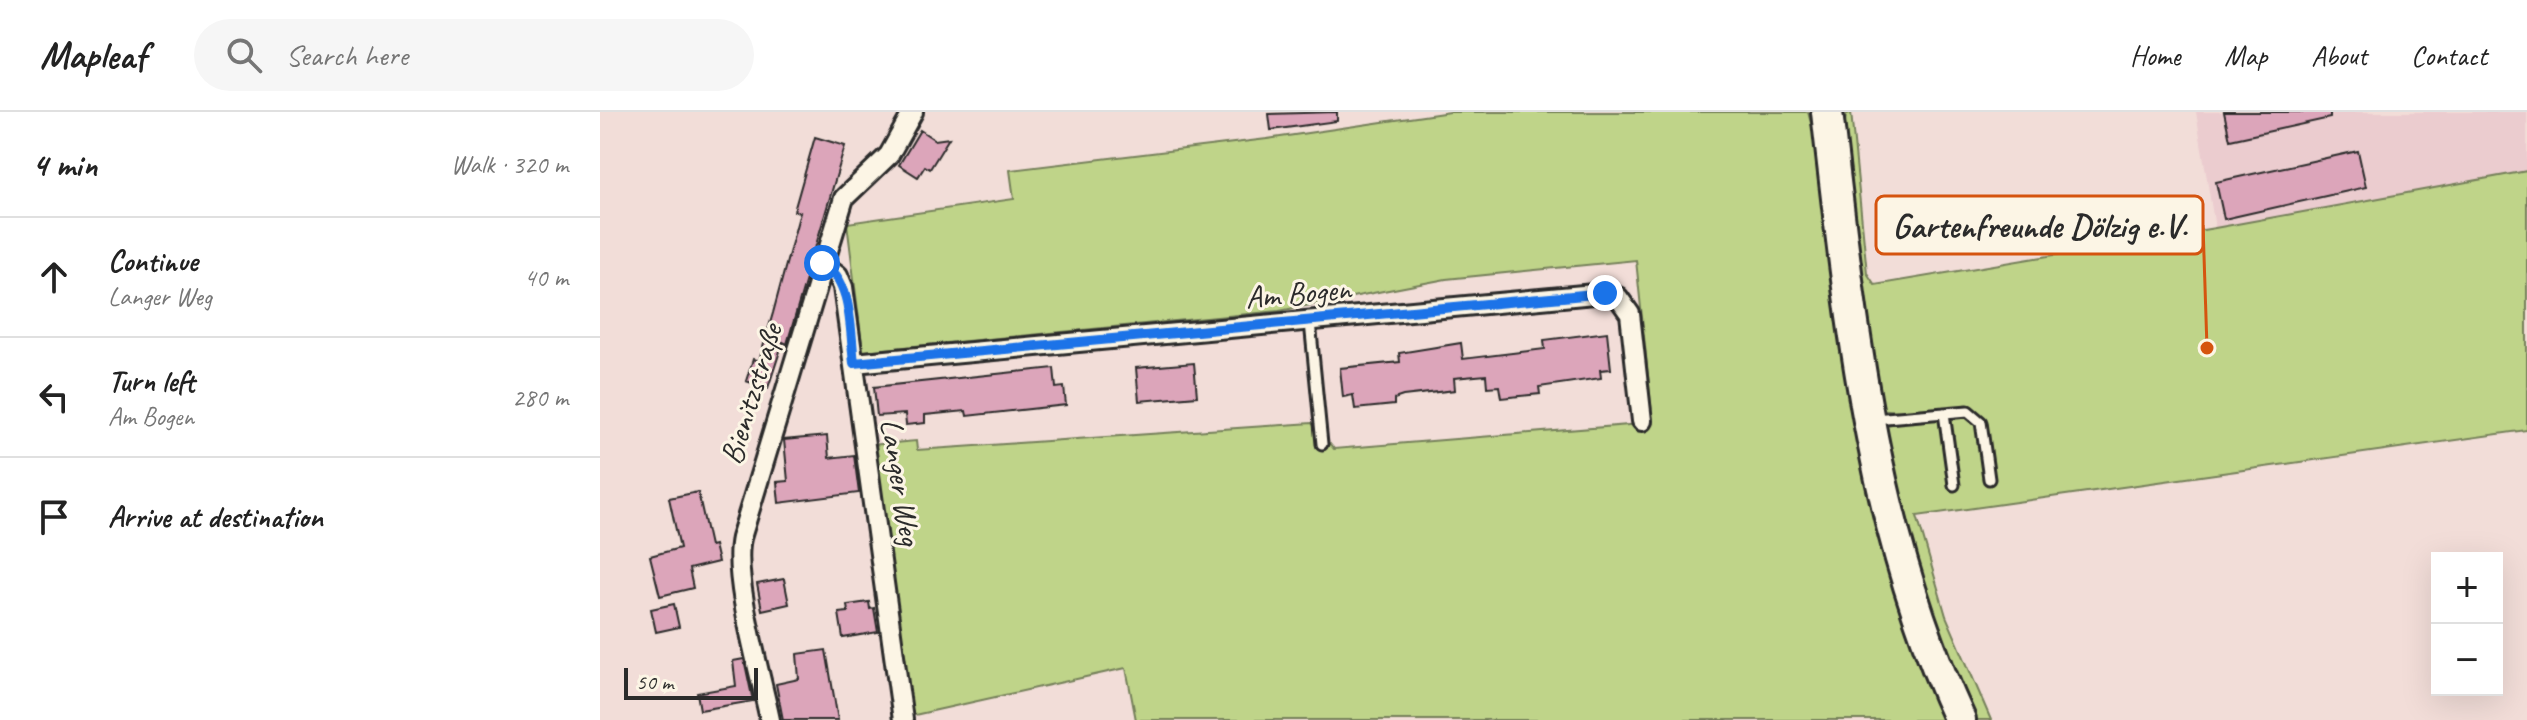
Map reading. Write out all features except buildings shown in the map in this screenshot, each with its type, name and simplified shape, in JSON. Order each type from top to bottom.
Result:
[{"type":"main road","points":[[1827,112],[1867,420],[1882,493],[1917,611],[1960,720]]},
{"type":"street","name":"Bienitzstraße","points":[[770,720],[737,553],[844,198],[889,155],[913,112]]},
{"type":"street","name":"Langer Weg","points":[[822,263],[838,275],[843,287],[893,632],[896,691],[903,720]]},
{"type":"street","name":"Am Bogen","points":[[854,363],[1605,293],[1618,297],[1630,314],[1642,421]]},
{"type":"lane","points":[[1310,322],[1322,444]]},
{"type":"lane","points":[[1867,420],[1968,411],[1981,422],[1989,479]]},
{"type":"lane","points":[[1944,413],[1954,485]]},
{"type":"shaded area","points":[[2196,112],[2527,112],[2527,171],[2215,228]]},
{"type":"green space","points":[[1450,112],[1808,112],[1819,153],[1866,479],[1888,564],[1947,720],[1136,720],[1126,668],[910,716],[871,445],[916,441],[917,450],[1312,423],[1334,449],[1653,423],[1636,260],[1446,279],[1279,311],[863,351],[847,223],[1014,199],[1010,170],[1267,139]]},
{"type":"green space","points":[[1851,112],[1867,273],[1875,285],[2215,228],[2527,171],[2527,430],[1917,516],[1946,616],[1991,720],[1972,720],[1912,561],[1884,425],[1900,423],[1899,411],[1877,409],[1842,144],[1846,115]]},
{"type":"place","name":"Gartenfreunde Dölzig e.V.","points":[[2207,348]]},
{"type":"route","points":[[822,263],[838,275],[843,287],[854,363],[1605,293]]}]
